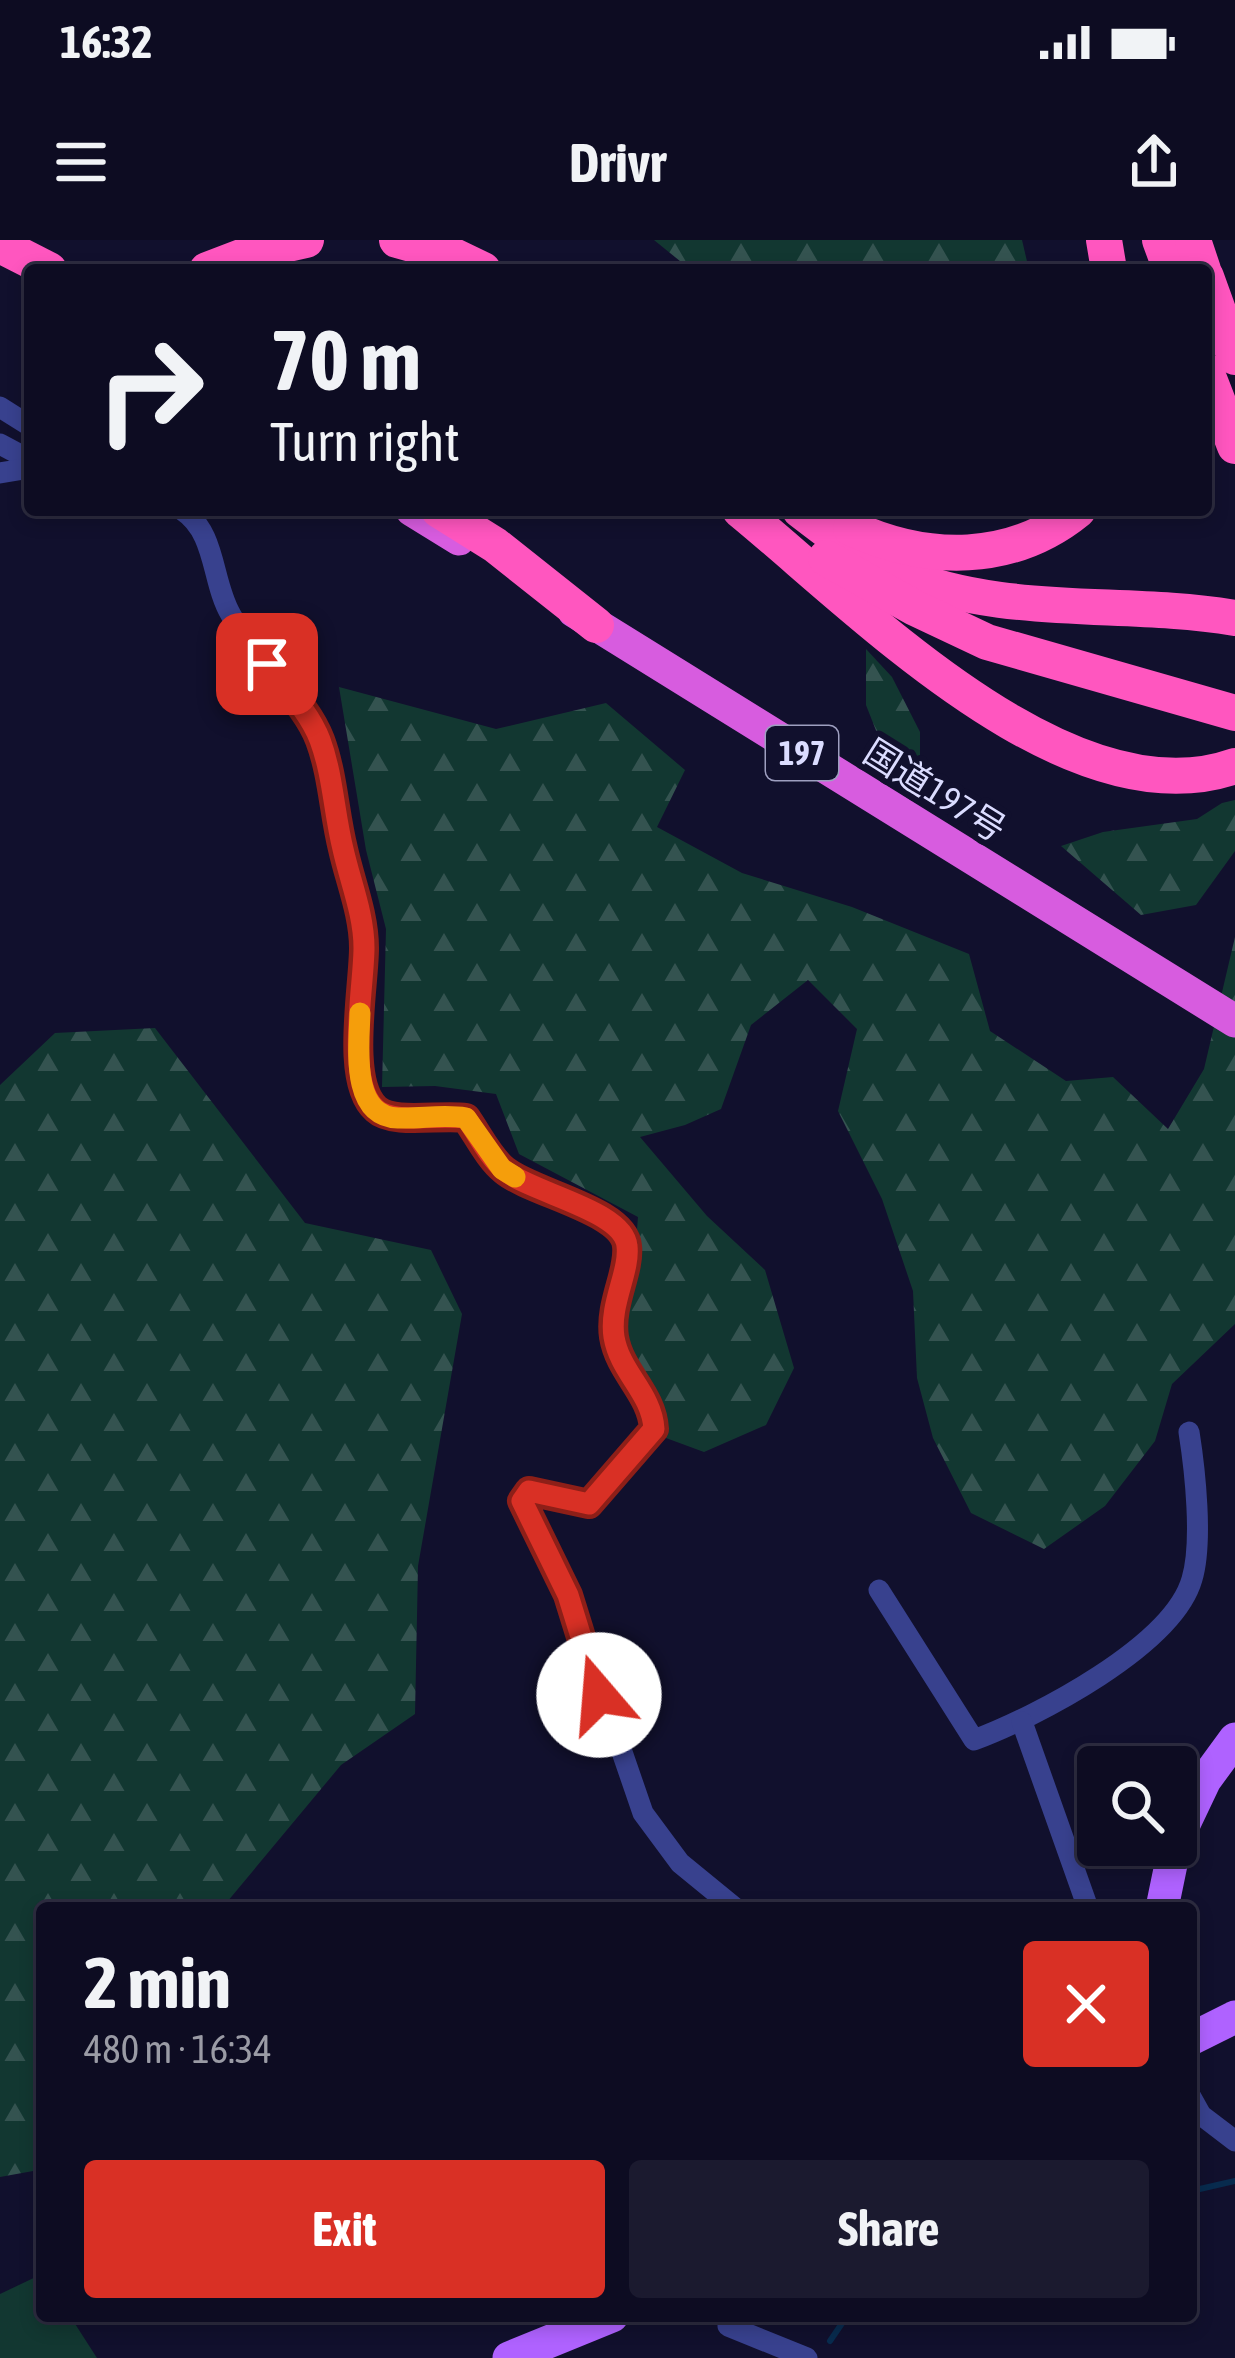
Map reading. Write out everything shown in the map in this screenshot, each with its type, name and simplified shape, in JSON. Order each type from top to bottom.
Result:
[{"type":"highway","points":[[222,264],[306,240]]},
{"type":"highway","points":[[397,240],[471,264]]},
{"type":"highway","points":[[1160,240],[1195,264]]},
{"type":"highway","points":[[0,249],[35,264]]},
{"type":"highway","points":[[0,249],[24,267]]},
{"type":"highway","points":[[1212,304],[1235,357]]},
{"type":"highway","points":[[1212,387],[1235,446]]},
{"type":"highway","name":"国道197号","points":[[422,516],[1235,1021]]},
{"type":"highway","points":[[449,516],[495,545],[596,625]]},
{"type":"highway","points":[[748,516],[967,692],[1064,752],[1143,776],[1197,775],[1235,766]]},
{"type":"highway","points":[[752,516],[915,608],[987,642],[1229,711]]},
{"type":"highway","points":[[809,516],[889,570],[976,598],[1235,618]]},
{"type":"highway","points":[[828,516],[863,534],[947,554],[1002,549],[1029,541],[1069,516]]},
{"type":"main road","points":[[1197,1797],[1235,1739]]},
{"type":"main road","points":[[1163,1902],[1170,1866]]},
{"type":"main road","points":[[1197,2036],[1235,2017]]},
{"type":"main road","points":[[509,2358],[597,2322]]},
{"type":"street","points":[[188,516],[203,532],[231,616],[319,737],[364,943],[359,1044],[367,1100],[384,1115],[397,1118],[443,1114],[466,1118],[502,1169],[537,1190],[598,1214],[621,1230],[628,1247],[614,1304],[614,1335],[621,1363],[652,1406],[654,1429],[589,1504],[529,1491],[522,1501],[568,1595],[644,1813],[680,1862],[728,1902]]},
{"type":"street","points":[[879,1590],[974,1740],[1022,1722],[1145,1646],[1186,1597],[1194,1575],[1196,1515],[1189,1432]]},
{"type":"street","points":[[1022,1722],[1086,1902]]},
{"type":"street","points":[[1197,2107],[1231,2138]]},
{"type":"street","points":[[726,2322],[760,2358]]},
{"type":"street","points":[[727,2322],[807,2358]]},
{"type":"green space","points":[[654,240],[1022,240],[1028,264],[684,264]]},
{"type":"green space","points":[[866,649],[892,677],[920,732],[920,772],[890,766],[866,705]]},
{"type":"green space","points":[[339,687],[496,729],[606,703],[685,770],[657,827],[742,873],[852,907],[969,954],[990,1031],[1066,1081],[1113,1077],[1168,1129],[1204,1069],[1235,937],[1235,1324],[1172,1384],[1155,1441],[1105,1506],[1044,1549],[971,1513],[933,1438],[917,1378],[913,1291],[882,1199],[838,1111],[857,1029],[808,980],[751,1025],[721,1109],[640,1137],[707,1216],[765,1270],[794,1368],[766,1425],[704,1452],[666,1438],[604,1351],[632,1294],[638,1217],[519,1154],[496,1094],[435,1086],[382,1087],[386,929],[366,850]]},
{"type":"green space","points":[[1235,800],[1235,851],[1196,905],[1141,915],[1061,846],[1103,832],[1197,819]]},
{"type":"green space","points":[[155,1028],[305,1223],[431,1250],[462,1314],[418,1566],[415,1714],[341,1765],[227,1902],[36,1902],[36,2173],[0,2177],[0,1085],[55,1033]]},
{"type":"green space","points":[[36,2277],[36,2322],[74,2322],[97,2358],[0,2358],[0,2294]]},
{"type":"waterway","points":[[1197,2190],[1235,2181]]},
{"type":"waterway","points":[[830,2341],[843,2322]]},
{"type":"slow traffic","points":[[360,1013],[362,1088],[374,1108],[397,1118],[443,1114],[466,1118],[502,1169],[515,1177]]},
{"type":"route","points":[[267,664],[319,737],[338,814],[364,943],[359,1044],[367,1100],[384,1115],[397,1118],[443,1114],[466,1118],[502,1169],[537,1190],[598,1214],[621,1230],[628,1247],[614,1304],[614,1335],[621,1363],[652,1406],[654,1429],[589,1504],[529,1491],[522,1501],[568,1595],[599,1695]]}]
